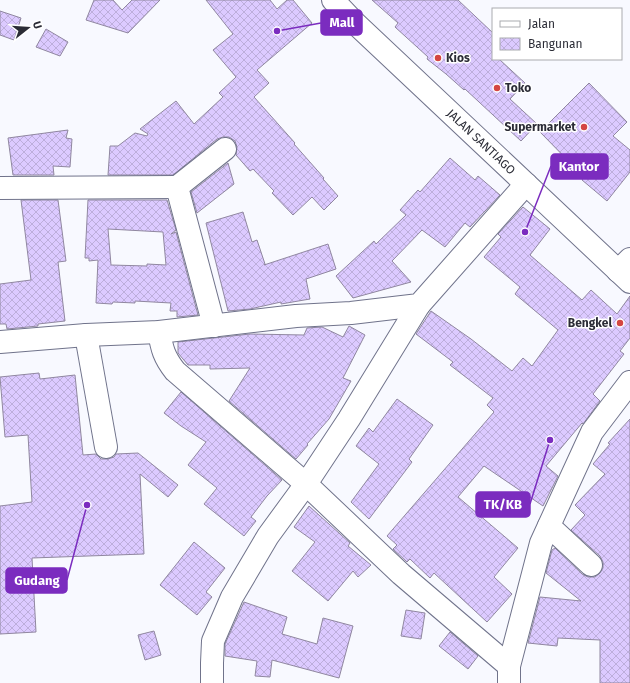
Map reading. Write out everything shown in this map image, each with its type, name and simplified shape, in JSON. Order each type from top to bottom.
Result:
[{"type":"main road","name":"JALAN SANTIAGO","points":[[333,0],[355,23],[526,184],[626,271]]},
{"type":"main road","points":[[0,188],[177,187],[225,149]]},
{"type":"main road","points":[[212,683],[213,641],[232,597],[268,536],[306,484],[349,419],[419,305],[526,184]]},
{"type":"main road","points":[[177,187],[214,326]]},
{"type":"main road","points":[[0,342],[86,335],[159,332],[296,316],[350,313],[419,305]]},
{"type":"main road","points":[[159,332],[166,360],[175,370],[306,484],[509,674],[541,543],[592,432],[630,382]]},
{"type":"main road","points":[[86,335],[106,447]]},
{"type":"main road","points":[[549,526],[591,565]]},
{"type":"building","points":[[94,0],[113,0],[122,10],[132,0],[160,0],[128,33],[86,20]]},
{"type":"building","points":[[206,0],[270,0],[277,9],[287,0],[293,0],[312,23],[257,70],[269,83],[254,97],[295,143],[294,144],[338,196],[324,210],[312,197],[293,215],[272,193],[274,191],[253,169],[250,171],[236,155],[237,147],[235,141],[229,137],[217,139],[173,175],[108,175],[110,146],[118,146],[135,133],[147,136],[148,134],[140,129],[176,101],[194,124],[223,97],[219,93],[236,77],[213,50],[233,34]]},
{"type":"building","points":[[372,0],[458,0],[492,32],[492,60],[500,60],[525,83],[510,99],[537,124],[521,141],[465,89],[464,90],[427,59],[428,57],[395,27],[398,23]]},
{"type":"building","points":[[0,11],[21,18],[14,40],[0,35]]},
{"type":"building","points":[[46,29],[68,42],[60,56],[36,47]]},
{"type":"building","name":"Supermarket","points":[[589,83],[627,122],[613,136],[630,150],[630,172],[607,201],[582,180],[584,177],[540,132]]},
{"type":"building","points":[[68,130],[66,138],[72,139],[70,167],[53,166],[54,175],[13,175],[8,138]]},
{"type":"building","points":[[450,158],[475,180],[478,176],[500,195],[470,227],[465,223],[445,247],[422,230],[392,261],[411,282],[353,298],[336,276],[374,241],[376,244],[406,215],[400,210],[418,190],[420,192]]},
{"type":"building","points":[[228,163],[234,184],[197,213],[191,192]]},
{"type":"building","points":[[21,200],[58,200],[66,261],[58,262],[65,321],[38,324],[38,326],[7,329],[6,324],[0,324],[0,284],[31,280]]},
{"type":"building","points":[[88,200],[167,200],[176,230],[171,234],[176,232],[198,315],[177,317],[177,311],[170,311],[171,303],[135,301],[135,303],[96,303],[98,260],[89,261],[89,258],[85,258]],"holes":[[[108,229],[163,232],[166,265],[111,265]]]},
{"type":"building","points":[[523,207],[550,229],[530,255],[582,300],[591,290],[617,314],[630,296],[630,338],[620,351],[624,354],[593,394],[600,401],[583,424],[582,423],[546,466],[558,476],[543,506],[484,466],[458,497],[518,548],[494,577],[512,594],[487,622],[434,573],[430,578],[410,559],[407,562],[393,549],[397,545],[387,536],[494,412],[487,405],[493,398],[450,365],[453,362],[416,334],[431,311],[471,339],[512,371],[523,358],[532,366],[558,330],[515,294],[520,287],[484,257],[501,237],[498,234]]},
{"type":"building","points":[[243,212],[252,242],[257,240],[265,264],[264,265],[328,244],[336,269],[306,279],[310,299],[281,304],[281,302],[250,309],[228,311],[206,223]]},
{"type":"building","points":[[349,326],[365,335],[343,378],[351,381],[329,419],[296,459],[229,401],[250,368],[210,369],[210,365],[188,365],[178,353],[178,342],[250,334],[304,335],[307,328],[322,327],[343,337]]},
{"type":"building","points":[[39,373],[40,379],[75,375],[83,455],[96,454],[101,459],[108,459],[114,457],[116,454],[138,453],[178,485],[168,497],[140,474],[144,554],[32,558],[36,632],[0,634],[0,506],[32,502],[28,435],[5,437],[0,377]]},
{"type":"building","points":[[181,392],[282,480],[267,496],[251,517],[256,521],[244,536],[204,504],[217,488],[188,465],[206,442],[164,413]]},
{"type":"building","points":[[397,399],[433,425],[409,459],[412,462],[369,519],[351,502],[379,464],[356,446],[369,428],[373,432]]},
{"type":"building","points":[[630,419],[630,683],[600,683],[600,640],[558,638],[557,646],[528,643],[540,597],[581,601],[546,573],[552,550],[555,548],[582,574],[588,577],[595,577],[603,568],[603,562],[600,556],[571,530],[585,515],[575,505],[605,474],[593,464],[610,444],[608,443]]},
{"type":"building","points":[[309,506],[350,543],[348,546],[371,565],[358,577],[353,571],[328,601],[292,571],[315,542],[294,527]]},
{"type":"building","points":[[194,542],[225,568],[206,592],[212,597],[197,615],[160,585]]},
{"type":"building","points":[[244,602],[287,617],[282,634],[317,644],[323,618],[353,626],[339,678],[272,660],[270,677],[255,676],[257,661],[225,656],[225,644]]},
{"type":"building","points":[[406,610],[425,613],[421,639],[401,636]]},
{"type":"building","points":[[154,631],[161,655],[145,660],[138,635]]},
{"type":"building","points":[[450,632],[478,656],[468,669],[439,646]]},
{"type":"place","name":"Mall","points":[[277,31]]},
{"type":"place","name":"Kios","points":[[438,58]]},
{"type":"place","name":"Toko","points":[[497,88]]},
{"type":"place","name":"Supermarket","points":[[584,127]]},
{"type":"place","name":"Kantor","points":[[525,232]]},
{"type":"place","name":"Bengkel","points":[[620,323]]},
{"type":"place","name":"TK/KB","points":[[550,440]]},
{"type":"place","name":"Gudang","points":[[87,505]]}]
